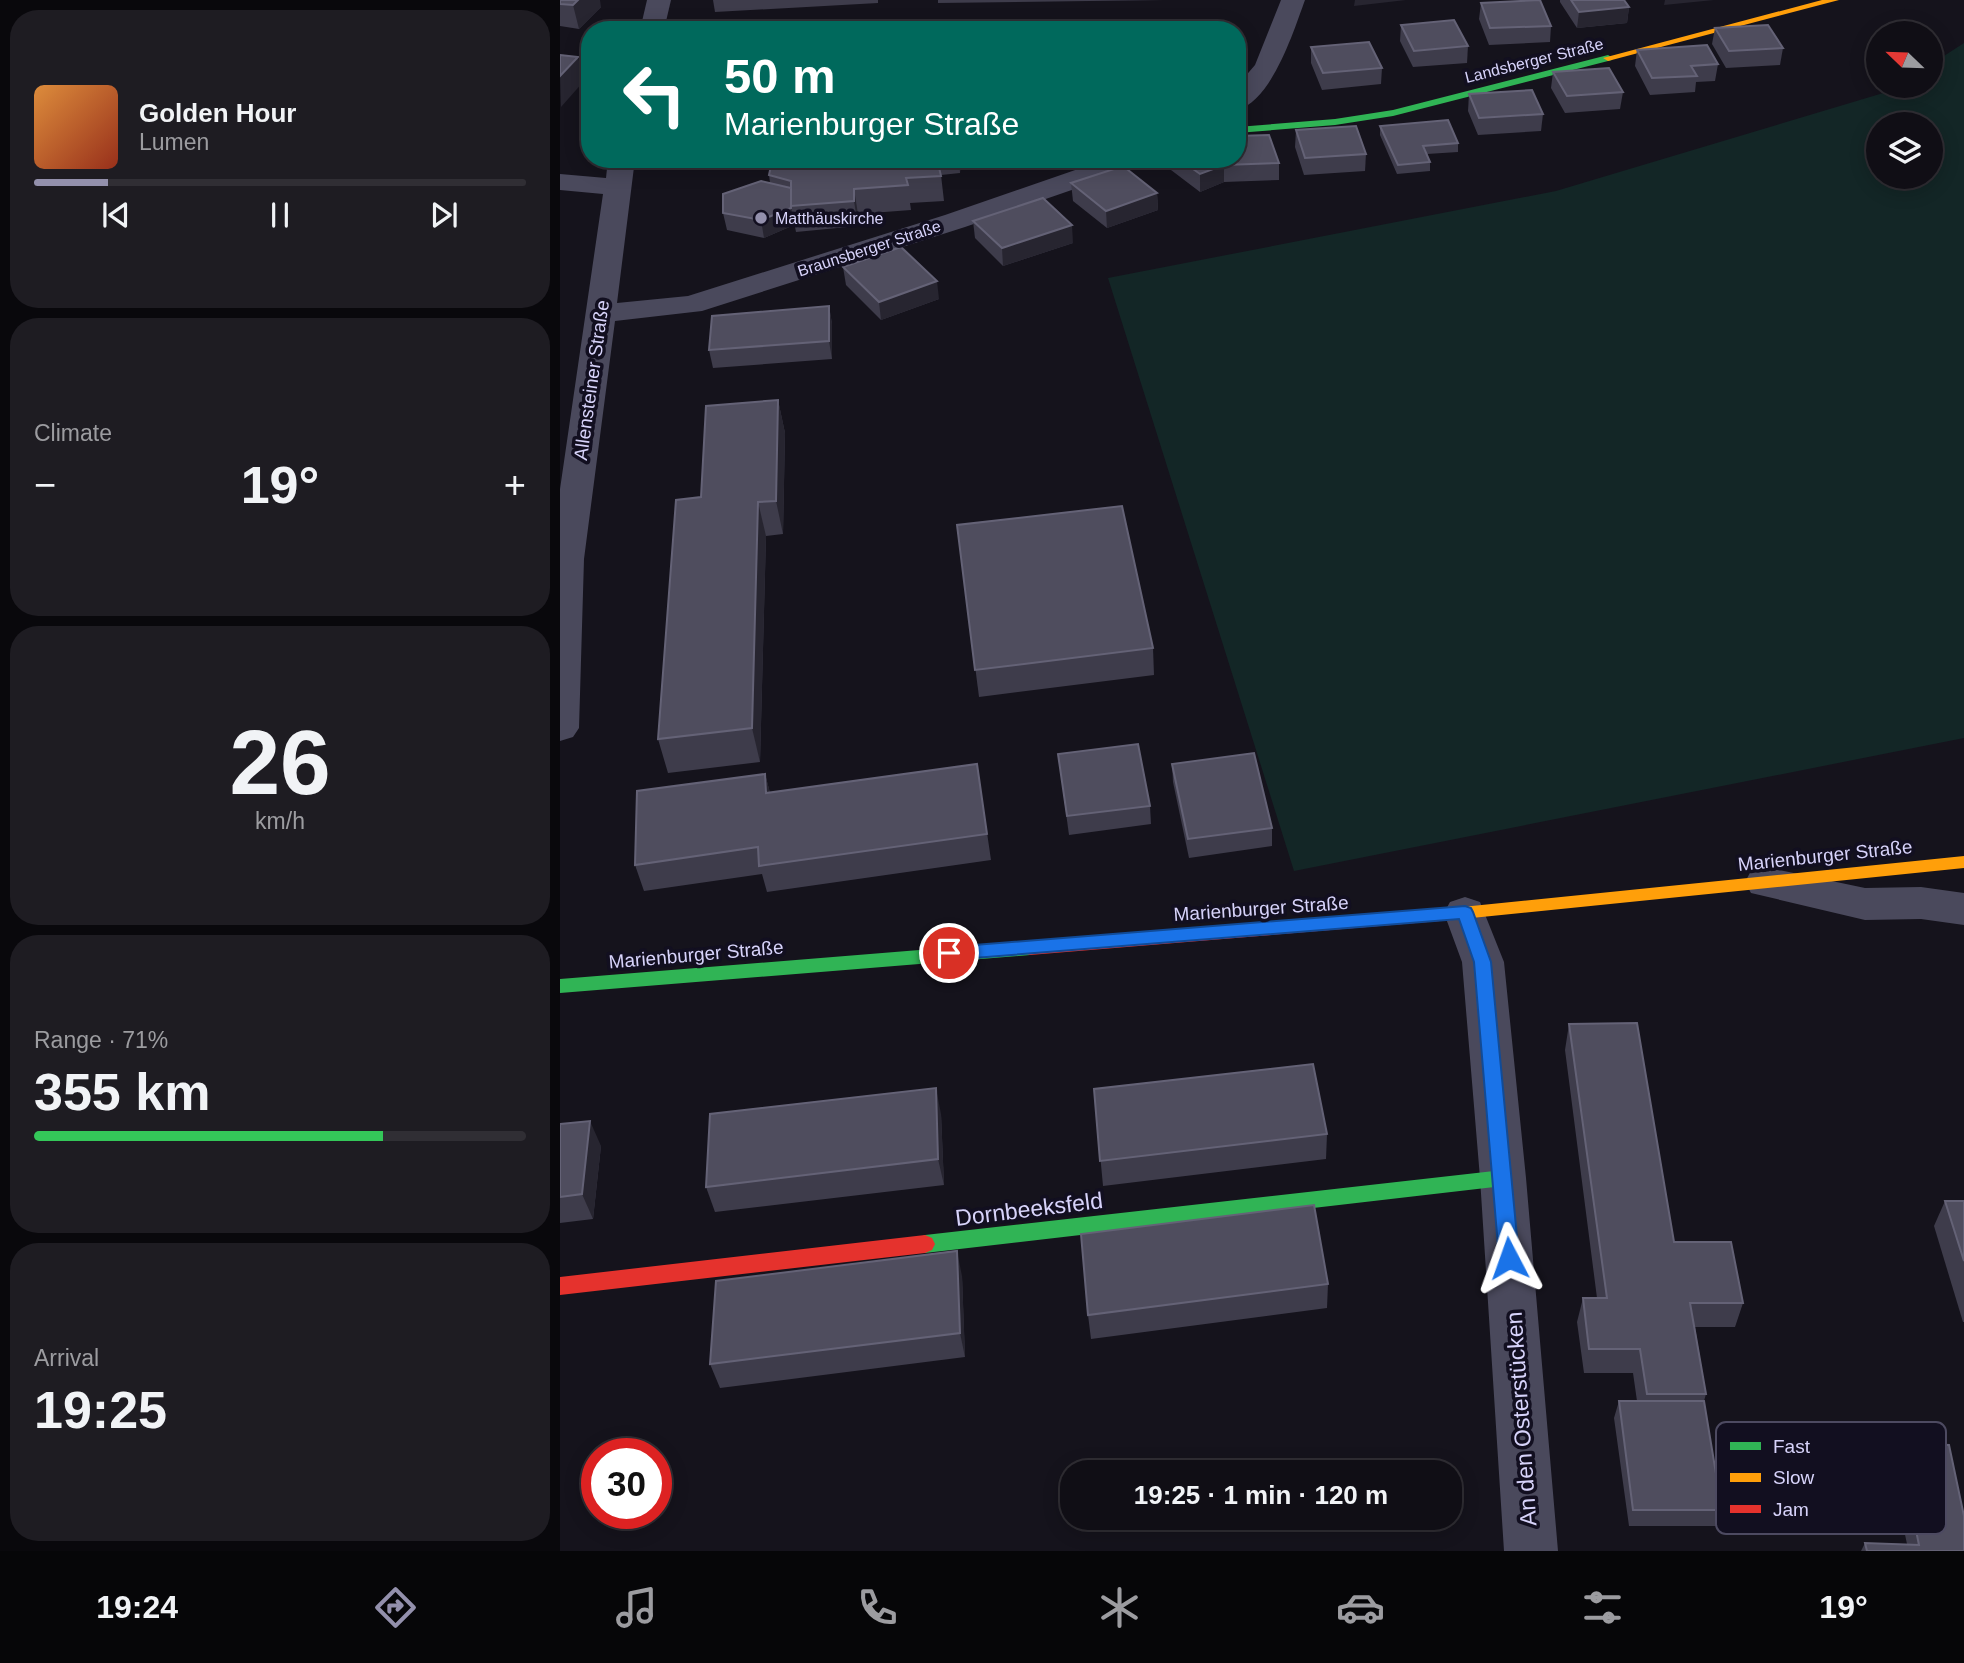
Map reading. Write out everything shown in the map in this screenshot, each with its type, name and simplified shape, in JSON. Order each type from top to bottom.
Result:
[{"type":"street","points":[[654,21],[659,0]]},
{"type":"street","points":[[1246,92],[1267,67],[1293,0]]},
{"type":"street","name":"Landsberger Straße","points":[[1246,129],[1335,122],[1393,113],[1834,0]]},
{"type":"street","name":"Braunsberger Straße","points":[[599,314],[691,305],[955,221],[1108,168]]},
{"type":"street","points":[[560,182],[620,173]]},
{"type":"street","name":"Allensteiner Straße","points":[[560,728],[563,559],[620,173]]},
{"type":"street","name":"Marienburger Straße","points":[[560,986],[1465,912],[1964,862]]},
{"type":"street","points":[[1765,882],[1865,904],[1922,903],[1964,909]]},
{"type":"street","name":"An den Osterstücken","points":[[1465,912],[1483,962],[1503,1178],[1531,1551]]},
{"type":"street","name":"Dornbeeksfeld","points":[[560,1286],[1503,1178]]},
{"type":"green space","points":[[1964,43],[1964,738],[1294,871],[1108,278],[1556,191],[1867,98],[1943,98],[1943,57]]},
{"type":"building","points":[[560,0],[578,0],[573,5],[560,4]]},
{"type":"building","points":[[1540,0],[1551,26],[1490,28],[1481,3]]},
{"type":"building","points":[[1571,0],[1624,0],[1629,7],[1579,12]]},
{"type":"building","points":[[1454,20],[1468,46],[1414,51],[1401,25]]},
{"type":"building","points":[[1768,25],[1783,48],[1729,51],[1715,28]]},
{"type":"building","points":[[1369,42],[1382,68],[1323,73],[1311,47]]},
{"type":"building","points":[[1707,45],[1718,64],[1691,66],[1697,76],[1652,78],[1637,50]]},
{"type":"building","points":[[560,55],[578,57],[560,76]]},
{"type":"building","points":[[1609,68],[1623,92],[1567,96],[1553,72]]},
{"type":"building","points":[[1532,90],[1543,114],[1479,118],[1469,94]]},
{"type":"building","points":[[1448,120],[1458,143],[1423,146],[1430,162],[1398,165],[1380,126]]},
{"type":"building","points":[[1356,126],[1366,154],[1305,158],[1296,130]]},
{"type":"building","points":[[1269,135],[1279,163],[1246,164],[1246,136]]},
{"type":"building","points":[[770,168],[939,168],[941,176],[906,178],[908,185],[854,189],[854,201],[791,206],[791,181],[769,175]]},
{"type":"building","points":[[1117,168],[1126,168],[1157,193],[1106,211],[1071,183]]},
{"type":"building","points":[[1192,168],[1216,168],[1200,174]]},
{"type":"building","points":[[761,181],[791,188],[791,208],[761,220],[723,213],[723,194]]},
{"type":"building","points":[[1043,198],[1072,225],[1002,248],[973,221]]},
{"type":"building","points":[[901,247],[937,281],[879,302],[843,267]]},
{"type":"building","points":[[829,306],[829,341],[709,350],[712,316]]},
{"type":"building","points":[[778,400],[776,501],[758,502],[752,728],[658,739],[676,500],[701,497],[706,406]]},
{"type":"building","points":[[1122,506],[1153,648],[975,670],[957,525]]},
{"type":"building","points":[[1138,744],[1150,806],[1067,816],[1058,754]]},
{"type":"building","points":[[1254,753],[1272,828],[1188,839],[1172,764]]},
{"type":"building","points":[[977,764],[987,834],[759,866],[758,847],[635,865],[637,791],[765,774],[766,793]]},
{"type":"building","points":[[1637,1023],[1674,1242],[1731,1242],[1743,1303],[1690,1303],[1706,1394],[1647,1394],[1640,1349],[1589,1349],[1583,1298],[1607,1298],[1569,1024]]},
{"type":"building","points":[[1313,1064],[1327,1134],[1100,1161],[1094,1089]]},
{"type":"building","points":[[936,1088],[938,1159],[706,1187],[710,1114]]},
{"type":"building","points":[[590,1121],[582,1194],[560,1197],[560,1124]]},
{"type":"building","points":[[1945,1201],[1964,1201],[1964,1261]]},
{"type":"building","points":[[1314,1205],[1328,1284],[1088,1315],[1081,1234]]},
{"type":"building","points":[[957,1251],[960,1333],[710,1364],[716,1281]]},
{"type":"building","points":[[1619,1401],[1704,1401],[1716,1474],[1716,1510],[1633,1510]]},
{"type":"building","points":[[1946,1445],[1949,1445],[1964,1516],[1964,1551],[1867,1551],[1865,1543],[1919,1545],[1917,1534],[1946,1534]]},
{"type":"traffic: fast","points":[[1246,129],[1335,122],[1393,113],[1608,58]]},
{"type":"traffic: fast","points":[[560,986],[1030,948]]},
{"type":"traffic: fast","points":[[925,1244],[1503,1178]]},
{"type":"traffic: slow","points":[[1608,58],[1834,0]]},
{"type":"traffic: slow","points":[[1452,914],[1964,862]]},
{"type":"traffic: jam","points":[[1030,948],[1452,914]]},
{"type":"traffic: jam","points":[[560,1286],[925,1244]]},
{"type":"place","name":"Matthäuskirche","points":[[761,218]]},
{"type":"route","points":[[949,953],[1465,912],[1483,962],[1509,1258]]}]
